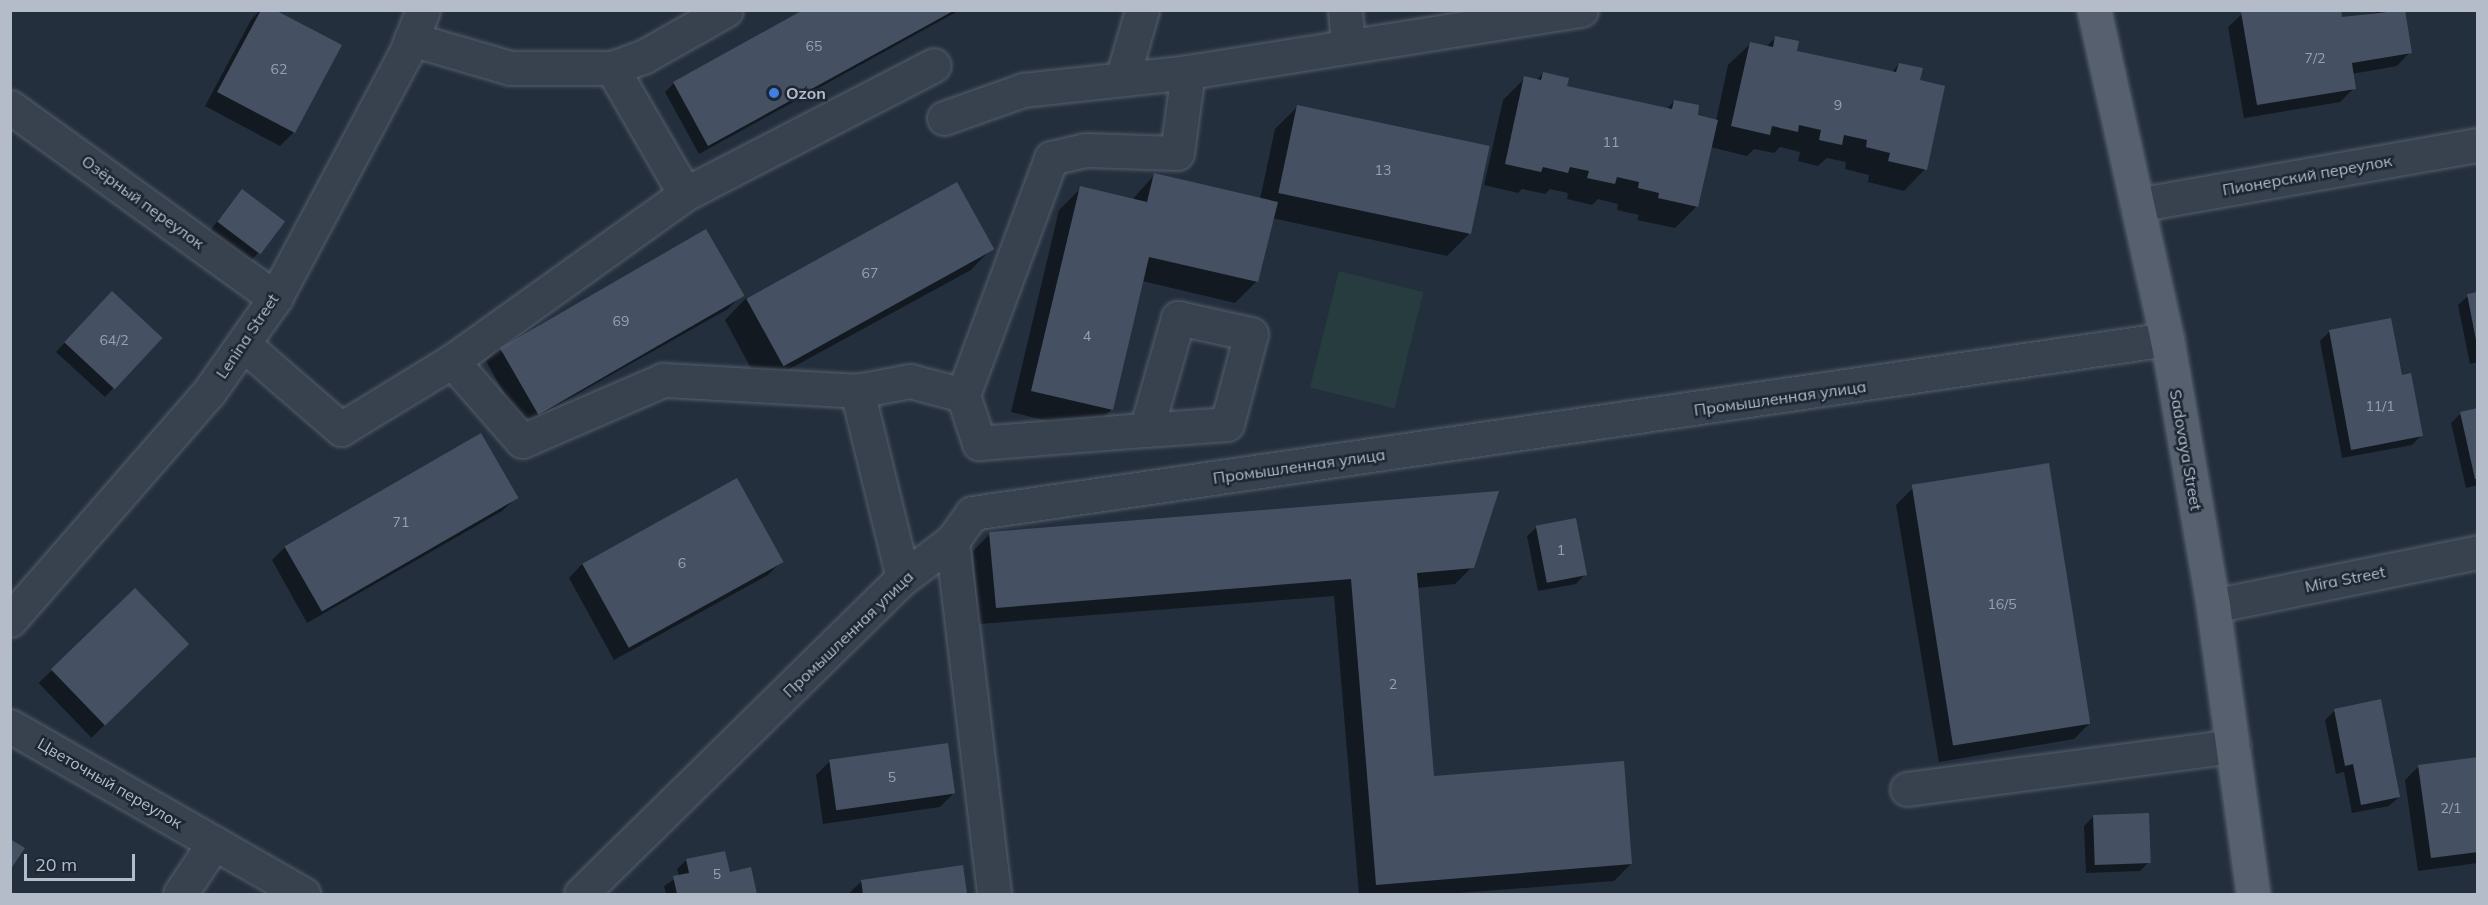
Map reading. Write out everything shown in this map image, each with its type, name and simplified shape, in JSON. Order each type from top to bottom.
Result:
[{"type":"main road","name":"Sadovaya Street","points":[[2094,10],[2167,339],[2213,606],[2253,894]]},
{"type":"street","points":[[417,25],[510,68],[612,68],[643,57],[726,10]]},
{"type":"street","points":[[1122,79],[1142,10]]},
{"type":"street","points":[[1345,10],[1348,46]]},
{"type":"street","points":[[944,118],[1023,90],[1188,72],[1581,10]]},
{"type":"street","name":"Lenina Street","points":[[10,620],[209,392],[275,298],[417,25]]},
{"type":"street","points":[[243,344],[341,429],[452,361],[685,194],[934,65]]},
{"type":"street","points":[[612,68],[685,194]]},
{"type":"street","points":[[1146,430],[979,443],[963,395],[1051,158],[1086,150],[1177,153],[1188,72]]},
{"type":"street","name":"Озёрный переулок","points":[[10,107],[275,298]]},
{"type":"street","name":"Пионерский переулок","points":[[2137,205],[2478,145]]},
{"type":"street","name":"Промышленная улица","points":[[581,894],[903,579],[952,541],[972,513],[2167,339]]},
{"type":"street","points":[[452,361],[522,441],[663,380],[857,391],[910,381],[963,395]]},
{"type":"street","points":[[857,391],[903,579]]},
{"type":"street","points":[[952,541],[994,894]]},
{"type":"street","name":"Mira Street","points":[[2213,606],[2478,552]]},
{"type":"street","name":"Цветочный переулок","points":[[10,726],[303,894]]},
{"type":"street","points":[[1907,789],[2233,746]]},
{"type":"street","points":[[180,894],[214,843]]},
{"type":"green space","points":[[1339,271],[1423,292],[1394,408],[1310,387]]},
{"type":"building","points":[[261,10],[275,10],[342,45],[295,133],[217,92]]},
{"type":"building","points":[[803,10],[955,10],[708,146],[673,82]]},
{"type":"building","points":[[2341,10],[2342,17],[2405,10],[2412,53],[2352,63],[2356,89],[2257,105],[2241,12]]},
{"type":"building","points":[[1775,36],[1799,41],[1797,51],[1896,72],[1899,63],[1923,68],[1920,80],[1945,86],[1927,170],[1888,161],[1890,153],[1866,147],[1867,140],[1844,135],[1842,145],[1819,140],[1821,130],[1799,125],[1798,132],[1772,126],[1770,135],[1731,126],[1750,42],[1773,47]]},
{"type":"building","points":[[1543,72],[1569,78],[1567,86],[1672,109],[1674,100],[1699,105],[1698,115],[1718,120],[1698,207],[1658,198],[1659,193],[1638,188],[1639,182],[1617,177],[1615,184],[1587,178],[1589,171],[1570,167],[1568,173],[1543,167],[1541,172],[1505,164],[1524,76],[1541,80]]},
{"type":"building","points":[[1297,105],[1490,146],[1471,234],[1278,193]]},
{"type":"building","points":[[1154,173],[1278,202],[1258,282],[1149,257],[1113,410],[1031,391],[1080,186],[1147,202]]},
{"type":"building","points":[[957,182],[994,249],[784,366],[746,299]]},
{"type":"building","points":[[242,189],[285,221],[260,254],[217,222]]},
{"type":"building","points":[[706,229],[744,296],[538,415],[500,348]]},
{"type":"building","points":[[112,291],[162,338],[115,389],[64,342]]},
{"type":"building","points":[[2478,292],[2478,340],[2476,340],[2467,294]]},
{"type":"building","points":[[2391,318],[2402,375],[2411,373],[2423,436],[2351,450],[2329,330]]},
{"type":"building","points":[[2478,408],[2478,479],[2475,479],[2460,412]]},
{"type":"building","points":[[481,433],[518,498],[322,611],[284,546]]},
{"type":"building","points":[[2049,463],[2090,724],[1953,745],[1912,485]]},
{"type":"building","points":[[737,478],[784,562],[629,648],[582,564]]},
{"type":"building","points":[[1499,491],[1474,568],[1417,573],[1434,776],[1624,761],[1632,864],[1376,885],[1351,579],[996,608],[989,532]]},
{"type":"building","points":[[1576,518],[1587,575],[1547,583],[1536,526]]},
{"type":"building","points":[[135,588],[189,644],[105,725],[51,669]]},
{"type":"building","points":[[2381,699],[2400,797],[2361,805],[2353,764],[2345,766],[2334,709]]},
{"type":"building","points":[[948,743],[955,794],[836,810],[829,760]]},
{"type":"building","points":[[2478,757],[2478,852],[2431,858],[2418,765]]},
{"type":"building","points":[[2149,813],[2151,863],[2095,865],[2093,815]]},
{"type":"building","points":[[10,839],[25,848],[10,870]]},
{"type":"building","points":[[725,851],[730,872],[751,867],[757,894],[677,894],[673,876],[689,873],[686,859]]},
{"type":"building","points":[[963,865],[967,894],[863,894],[861,880]]},
{"type":"place","name":"Ozon","points":[[774,93]]}]
